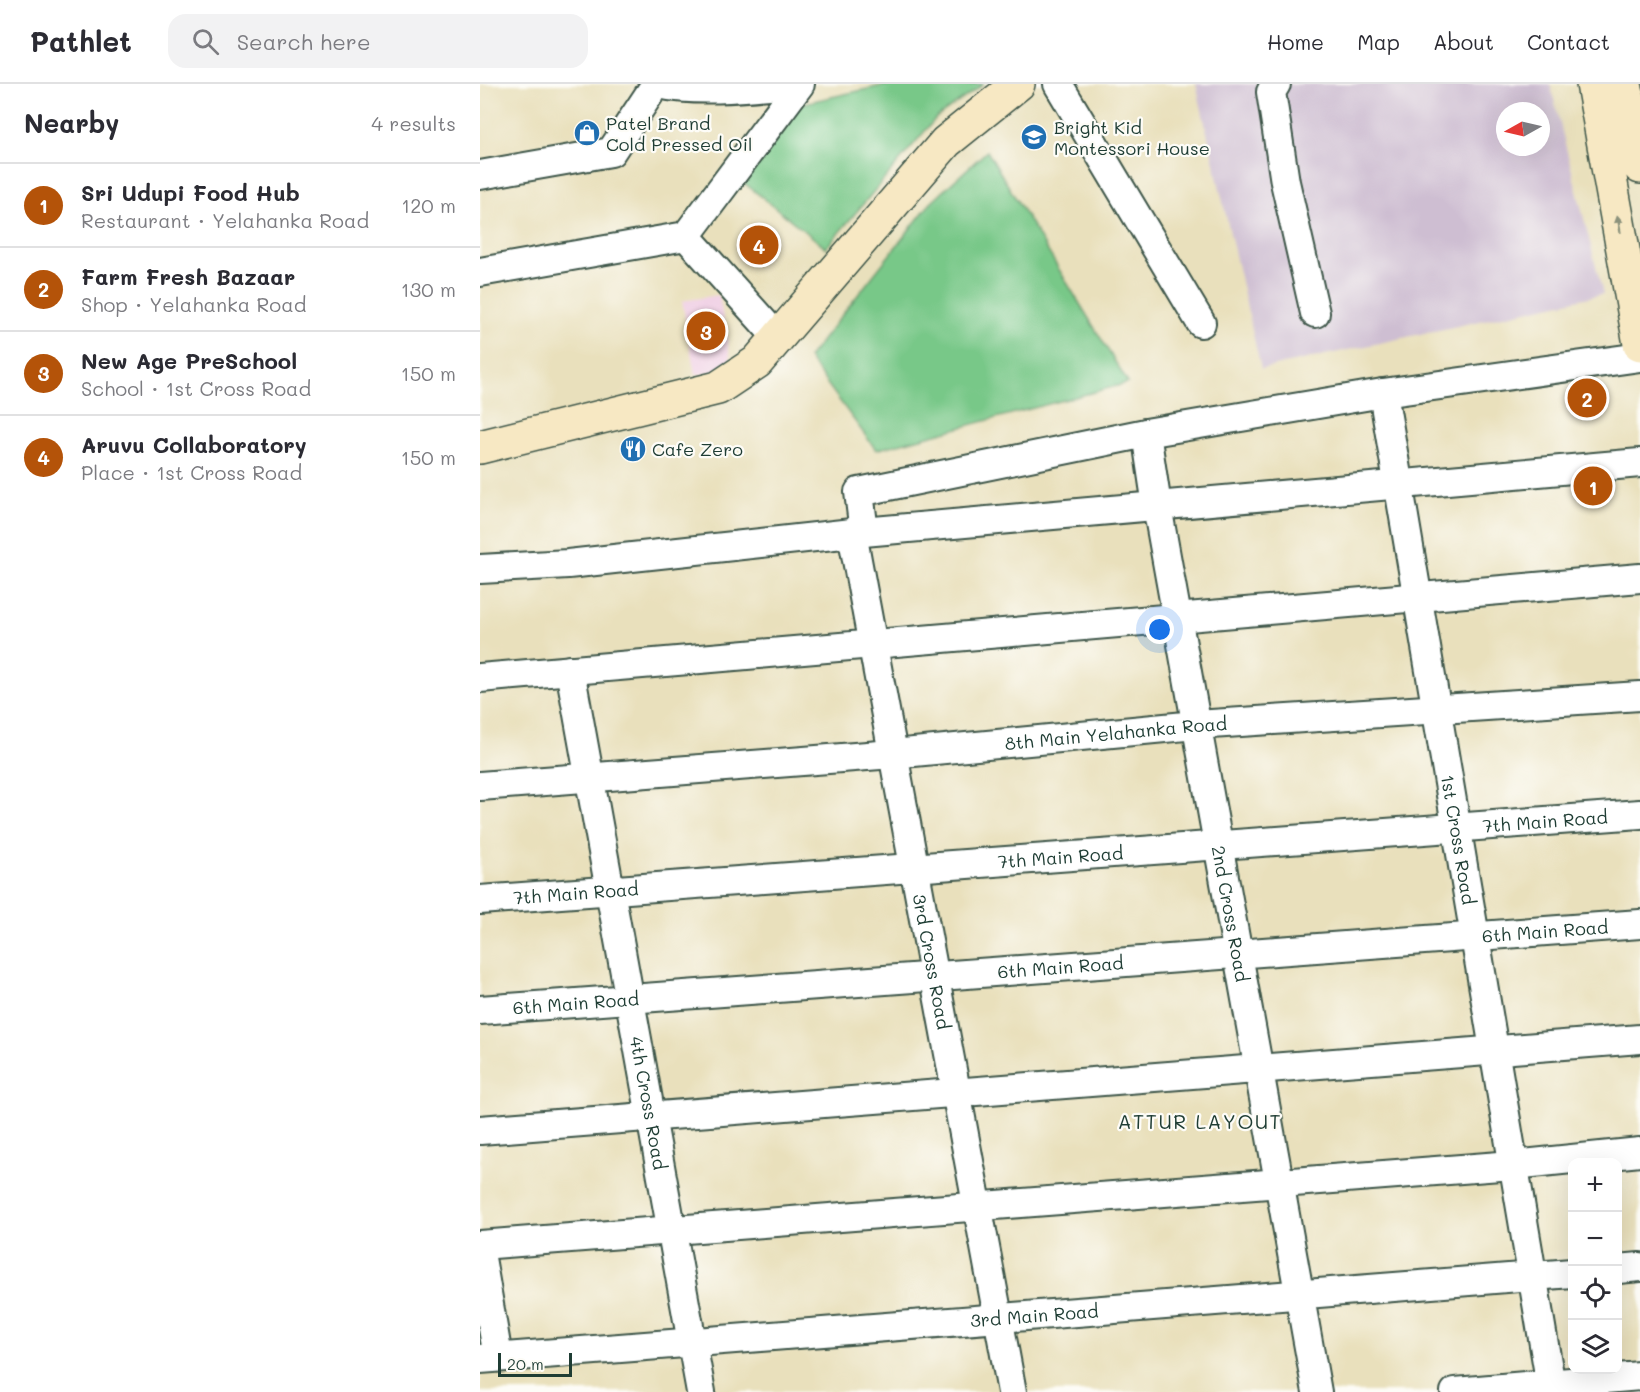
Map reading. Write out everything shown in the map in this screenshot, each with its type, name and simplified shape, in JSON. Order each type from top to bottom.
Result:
[{"type":"street","points":[[480,175],[611,152],[657,84],[672,87],[715,88],[778,84]]},
{"type":"street","points":[[480,272],[686,236],[800,84]]},
{"type":"street","points":[[480,447],[718,388],[757,362],[946,142],[1018,84]]},
{"type":"street","points":[[1058,84],[1201,323]]},
{"type":"street","points":[[1276,84],[1271,92],[1285,182],[1316,313]]},
{"type":"street","points":[[1593,84],[1640,344]]},
{"type":"street","points":[[1625,84],[1638,150]]},
{"type":"street","points":[[686,236],[777,337]]},
{"type":"street","points":[[1146,433],[1383,393],[1640,357]]},
{"type":"street","name":"1st Cross Road","points":[[1383,393],[1551,1388]]},
{"type":"street","name":"2nd Cross Road","points":[[1146,433],[1196,726],[1317,1392]]},
{"type":"street","name":"3rd Cross Road","points":[[1012,1392],[872,644],[858,532],[859,492],[1146,433]]},
{"type":"street","points":[[480,569],[568,564],[858,532],[1640,463]]},
{"type":"street","points":[[480,678],[1640,578]]},
{"type":"street","name":"4th Cross Road","points":[[570,670],[701,1392]]},
{"type":"street","name":"8th Main Yelahanka Road","points":[[480,786],[893,754],[1196,726],[1437,712],[1640,696]]},
{"type":"street","name":"7th Main Road","points":[[480,900],[1640,814]]},
{"type":"street","name":"6th Main Road","points":[[480,1010],[1640,924]]},
{"type":"street","points":[[480,1130],[1640,1039]]},
{"type":"street","points":[[480,1245],[1513,1165],[1640,1152]]},
{"type":"street","points":[[480,1252],[489,1358]]},
{"type":"street","points":[[1622,1269],[1640,1267]]},
{"type":"street","name":"3rd Main Road","points":[[489,1358],[1568,1273]]},
{"type":"street","points":[[1455,1392],[1551,1388],[1640,1376]]},
{"type":"shaded area","points":[[1196,84],[1550,84],[1603,294],[1261,369]]},
{"type":"shaded area","points":[[719,295],[731,361],[721,371],[695,375],[682,301]]},
{"type":"green space","points":[[890,84],[984,84],[936,118],[826,248],[743,182],[800,104]]},
{"type":"green space","points":[[987,151],[1128,383],[876,450],[808,358],[932,201]]},
{"type":"place","name":"Patel Brand Cold Pressed Oil","points":[[587,133]]},
{"type":"place","name":"Bright Kid Montessori House","points":[[1034,137]]},
{"type":"place","name":"Aruvu Collaboratory","points":[[759,245]]},
{"type":"place","name":"New Age PreSchool","points":[[706,331]]},
{"type":"place","name":"Farm Fresh Bazaar","points":[[1587,398]]},
{"type":"place","name":"Cafe Zero","points":[[633,449]]},
{"type":"place","name":"Sri Udupi Food Hub","points":[[1593,486]]},
{"type":"district","name":"ATTUR LAYOUT","points":[[1200,1121]]}]
